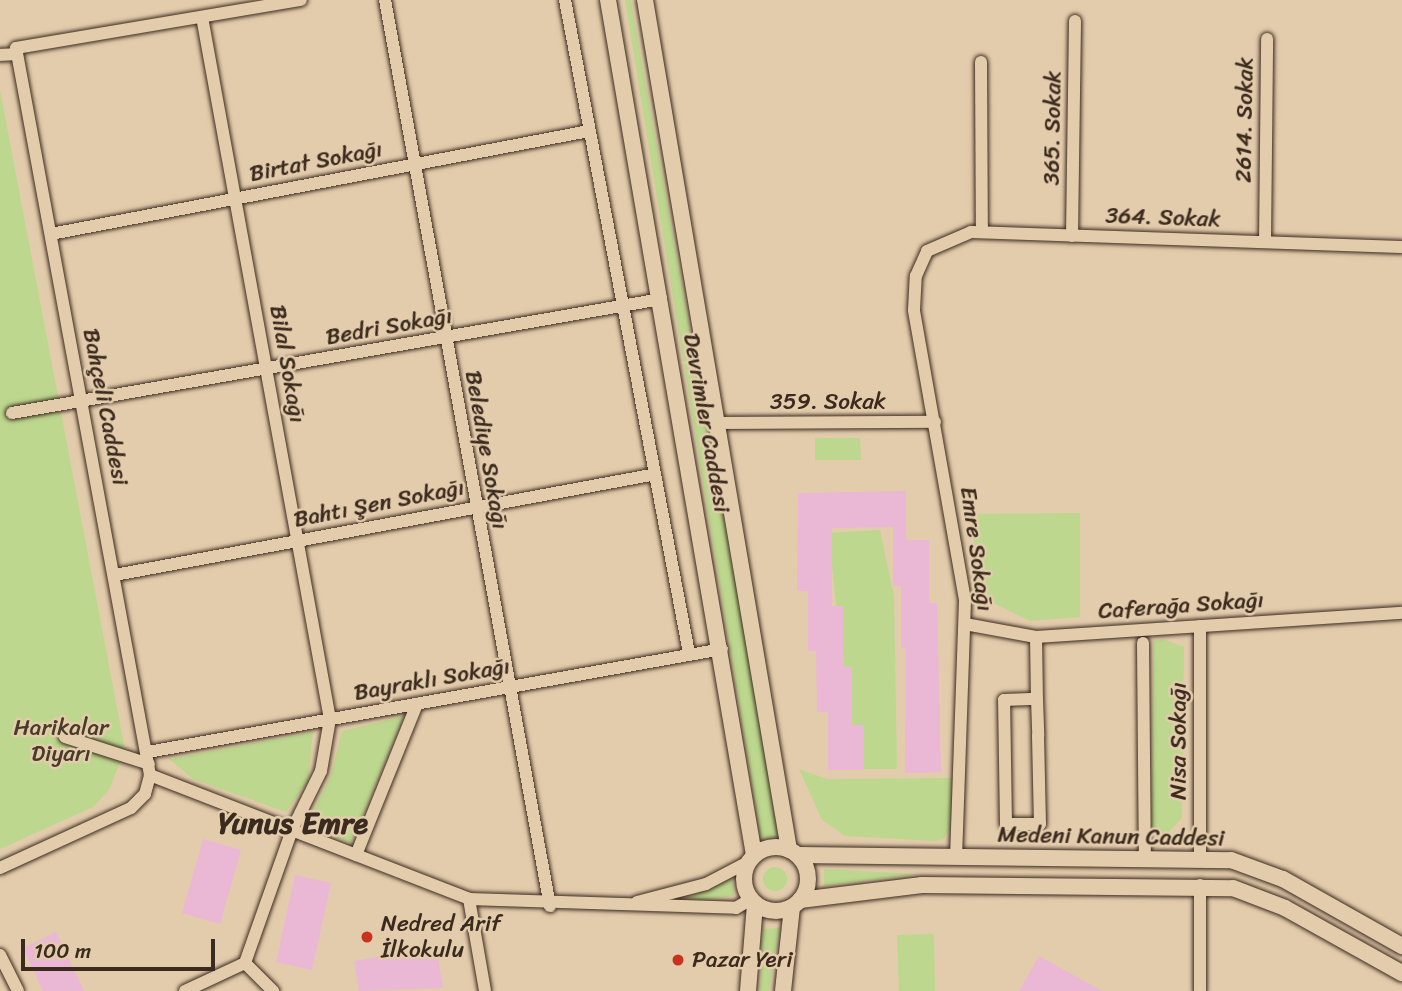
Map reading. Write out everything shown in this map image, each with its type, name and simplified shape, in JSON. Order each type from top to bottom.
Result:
[{"type":"main road","name":"Devrimler Caddesi","points":[[608,0],[722,649],[751,859]]},
{"type":"main road","name":"Devrimler Caddesi","points":[[645,0],[794,852]]},
{"type":"main road","points":[[748,991],[753,901],[744,880],[751,859],[770,847],[794,852],[808,882],[796,904],[783,991]]},
{"type":"main road","name":"Medeni Kanun Caddesi","points":[[794,852],[956,858],[1200,856],[1283,879],[1402,946]]},
{"type":"main road","points":[[1200,856],[1200,885]]},
{"type":"main road","name":"Medeni Kanun Caddesi","points":[[796,904],[922,885],[1200,885],[1233,888],[1285,908],[1402,973]]},
{"type":"main road","points":[[753,901],[773,911],[796,904]]},
{"type":"street","points":[[0,55],[301,0]]},
{"type":"street","name":"Belediye Sokağı","points":[[385,0],[475,508],[550,906]]},
{"type":"street","points":[[565,0],[650,475],[688,653]]},
{"type":"street","name":"Bilal Sokağı","points":[[202,17],[330,719]]},
{"type":"street","name":"365. Sokak","points":[[1072,236],[1075,21]]},
{"type":"street","name":"2614. Sokak","points":[[1265,242],[1268,39]]},
{"type":"street","name":"Bahçeli Caddesi","points":[[16,51],[149,763]]},
{"type":"street","points":[[981,62],[982,232]]},
{"type":"street","name":"Birtat Sokağı","points":[[51,234],[589,131]]},
{"type":"street","name":"364. Sokak","points":[[927,251],[952,235],[982,232],[1402,247]]},
{"type":"street","name":"Emre Sokağı","points":[[927,251],[916,276],[914,310],[964,579],[965,624],[956,858]]},
{"type":"street","name":"Bedri Sokağı","points":[[12,413],[83,405],[661,299]]},
{"type":"street","name":"359. Sokak","points":[[721,423],[935,422]]},
{"type":"street","name":"Bahtı Şen Sokağı","points":[[115,575],[650,475]]},
{"type":"street","name":"Caferağa Sokağı","points":[[965,624],[1036,637],[1402,613]]},
{"type":"street","name":"Nisa Sokağı","points":[[1199,626],[1200,856]]},
{"type":"street","points":[[1036,637],[1040,824],[1006,824],[1004,700],[1037,699]]},
{"type":"street","points":[[1143,643],[1145,855]]},
{"type":"street","name":"Bayraklı Sokağı","points":[[149,763],[330,719],[722,649]]},
{"type":"street","points":[[356,855],[417,704]]},
{"type":"street","points":[[185,991],[245,963],[292,830],[321,771],[330,719]]},
{"type":"street","points":[[65,737],[149,763],[292,830],[469,899],[550,906],[736,908],[753,901]]},
{"type":"street","points":[[0,868],[131,808],[145,794],[149,763]]},
{"type":"street","points":[[623,905],[706,884],[751,859]]},
{"type":"street","points":[[1200,885],[1200,991]]},
{"type":"street","points":[[469,899],[485,991]]},
{"type":"street","points":[[0,955],[18,991]]},
{"type":"street","points":[[245,963],[273,991]]},
{"type":"green space","points":[[625,0],[631,0],[751,670],[778,837],[761,840]]},
{"type":"green space","name":"Harikalar Diyarı","points":[[0,90],[125,750],[109,790],[93,807],[0,849]]},
{"type":"green space","points":[[815,438],[860,438],[861,460],[815,460]]},
{"type":"green space","points":[[1080,513],[1080,617],[1030,621],[989,601],[977,569],[971,514]]},
{"type":"green space","points":[[880,530],[894,596],[897,769],[855,769],[828,533]]},
{"type":"green space","points":[[1163,639],[1184,647],[1182,818],[1168,833],[1152,834],[1153,641]]},
{"type":"green space","points":[[404,716],[351,843],[306,826],[331,775],[342,731]]},
{"type":"green space","points":[[313,732],[308,781],[286,812],[193,779],[169,759]]},
{"type":"green space","points":[[799,769],[827,779],[955,778],[950,828],[944,839],[934,841],[845,836],[822,820]]},
{"type":"green space","points":[[775,867],[784,870],[787,879],[784,888],[775,891],[766,888],[763,879],[766,870]]},
{"type":"green space","points":[[824,869],[919,874],[824,886]]},
{"type":"green space","points":[[732,875],[734,896],[687,902],[688,898]]},
{"type":"green space","points":[[780,928],[769,991],[760,991],[763,929]]},
{"type":"green space","points":[[934,934],[935,991],[899,991],[897,935]]},
{"type":"building","points":[[906,491],[906,540],[929,540],[929,603],[937,603],[941,772],[905,773],[906,648],[901,648],[901,586],[893,586],[893,527],[832,528],[832,606],[843,606],[844,667],[852,667],[852,725],[864,725],[864,770],[828,770],[828,712],[817,712],[816,651],[808,651],[808,591],[797,591],[798,493]]},
{"type":"building","points":[[203,839],[241,850],[220,924],[182,913]]},
{"type":"building","points":[[295,875],[331,883],[312,970],[276,962]]},
{"type":"building","points":[[56,932],[84,991],[43,991],[23,948]]},
{"type":"building","points":[[436,947],[443,988],[359,991],[354,961]]},
{"type":"building","points":[[1039,956],[1102,991],[1019,991]]},
{"type":"place","name":"Nedred Arif İlkokulu","points":[[367,937]]},
{"type":"place","name":"Pazar Yeri","points":[[678,960]]},
{"type":"district","name":"Yunus Emre","points":[[293,823]]}]
